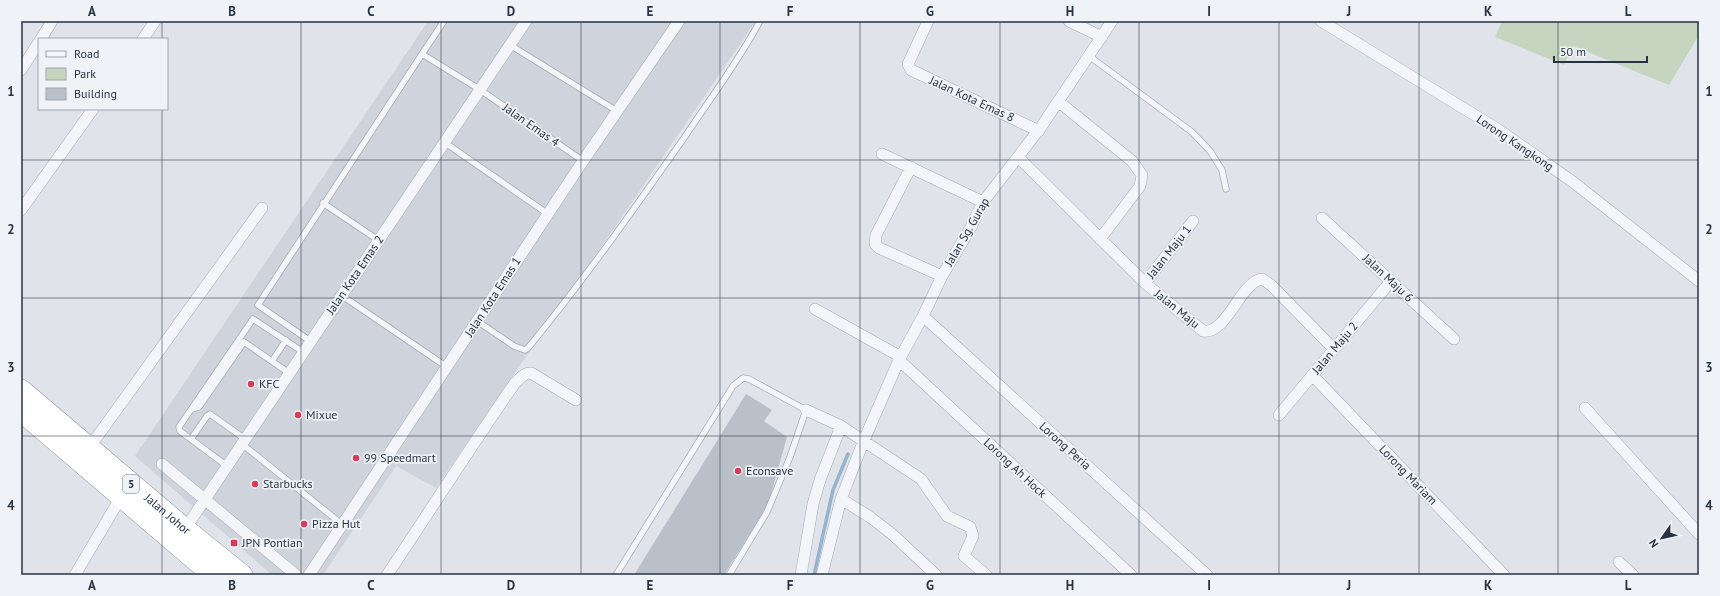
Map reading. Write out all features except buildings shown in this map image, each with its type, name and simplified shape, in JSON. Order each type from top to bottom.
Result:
[{"type":"highway","name":"Jalan Johor","points":[[21,390],[184,529],[242,575]]},
{"type":"highway","name":"Jalan Johor","points":[[22,412],[213,575]]},
{"type":"street","points":[[42,38],[52,21]]},
{"type":"street","points":[[144,38],[155,21]]},
{"type":"street","name":"Jalan Kota Emas 2","points":[[184,529],[526,21]]},
{"type":"street","name":"Jalan Kota Emas 1","points":[[309,575],[583,161],[678,21]]},
{"type":"street","name":"Jalan Kota Emas 8","points":[[928,21],[908,64],[914,73],[1039,131]]},
{"type":"street","points":[[1069,21],[1102,37]]},
{"type":"street","name":"Jalan Sg. Gurap","points":[[822,575],[841,499],[864,440],[900,359],[942,276],[983,202],[1039,131],[1112,21]]},
{"type":"street","name":"Lorong Kangkong","points":[[1321,21],[1499,130],[1573,182],[1699,281]]},
{"type":"street","points":[[21,70],[38,44]]},
{"type":"street","points":[[1058,102],[1132,160],[1139,168],[1142,175],[1140,186],[1100,239]]},
{"type":"street","points":[[21,210],[92,110]]},
{"type":"street","points":[[882,154],[983,202]]},
{"type":"street","name":"Jalan Maju","points":[[1018,157],[1145,283],[1203,331],[1207,332],[1219,326],[1257,280],[1262,279],[1271,285],[1334,349]]},
{"type":"street","points":[[911,167],[876,235],[875,244],[879,248],[942,276]]},
{"type":"street","points":[[88,448],[262,208]]},
{"type":"street","name":"Jalan Maju 6","points":[[1322,218],[1454,339]]},
{"type":"street","name":"Jalan Maju 1","points":[[1145,283],[1193,220]]},
{"type":"street","name":"Jalan Maju 2","points":[[1279,415],[1391,281]]},
{"type":"street","name":"Lorong Ah Hock","points":[[815,309],[900,359],[1131,575]]},
{"type":"street","name":"Lorong Peria","points":[[923,316],[1207,575]]},
{"type":"street","points":[[386,575],[515,383],[526,373],[531,373],[576,400]]},
{"type":"street","name":"Lorong Mariam","points":[[1312,375],[1504,575]]},
{"type":"street","points":[[1585,408],[1699,534]]},
{"type":"street","points":[[806,410],[841,426],[921,479],[947,516],[970,527],[973,536],[964,556],[986,575]]},
{"type":"street","points":[[801,575],[813,504],[820,480],[841,426]]},
{"type":"street","points":[[162,464],[296,575]]},
{"type":"street","points":[[75,575],[121,497]]},
{"type":"street","points":[[841,499],[870,517],[892,534],[936,575]]},
{"type":"street","points":[[1619,562],[1633,575]]},
{"type":"lane","points":[[310,341],[258,305],[323,203],[444,21]]},
{"type":"lane","points":[[477,321],[514,346],[525,350],[528,348],[626,222],[716,91],[760,21]]},
{"type":"lane","points":[[510,45],[617,111]]},
{"type":"lane","name":"Jalan Emas 4","points":[[422,54],[479,89],[583,161]]},
{"type":"lane","points":[[1089,56],[1192,132],[1210,151],[1222,170],[1226,190]]},
{"type":"lane","points":[[444,142],[548,214]]},
{"type":"lane","points":[[323,203],[378,240]]},
{"type":"lane","points":[[341,295],[447,367]]},
{"type":"lane","points":[[227,466],[179,429],[192,409],[253,319],[303,352]]},
{"type":"lane","points":[[272,361],[286,340]]},
{"type":"lane","points":[[192,409],[199,407],[242,343],[245,342],[289,373]]},
{"type":"lane","points":[[616,575],[735,383],[743,378],[749,379],[806,410],[790,457],[767,512],[729,575]]},
{"type":"lane","points":[[191,439],[210,414],[343,525]]},
{"type":"shaded area","points":[[428,21],[756,21],[436,488],[396,466],[323,575],[272,575],[135,456]]},
{"type":"green space","points":[[1502,21],[1699,21],[1699,35],[1669,85],[1573,46],[1564,65],[1495,37]]},
{"type":"waterway","points":[[814,575],[833,490],[848,454]]},
{"type":"place","name":"KFC","points":[[251,384]]},
{"type":"place","name":"Mixue","points":[[298,415]]},
{"type":"place","name":"99 Speedmart","points":[[356,458]]},
{"type":"place","name":"Econsave","points":[[738,471]]},
{"type":"place","name":"Starbucks","points":[[255,484]]},
{"type":"place","name":"Pizza Hut","points":[[304,524]]},
{"type":"place","name":"JPN Pontian","points":[[234,543]]}]
